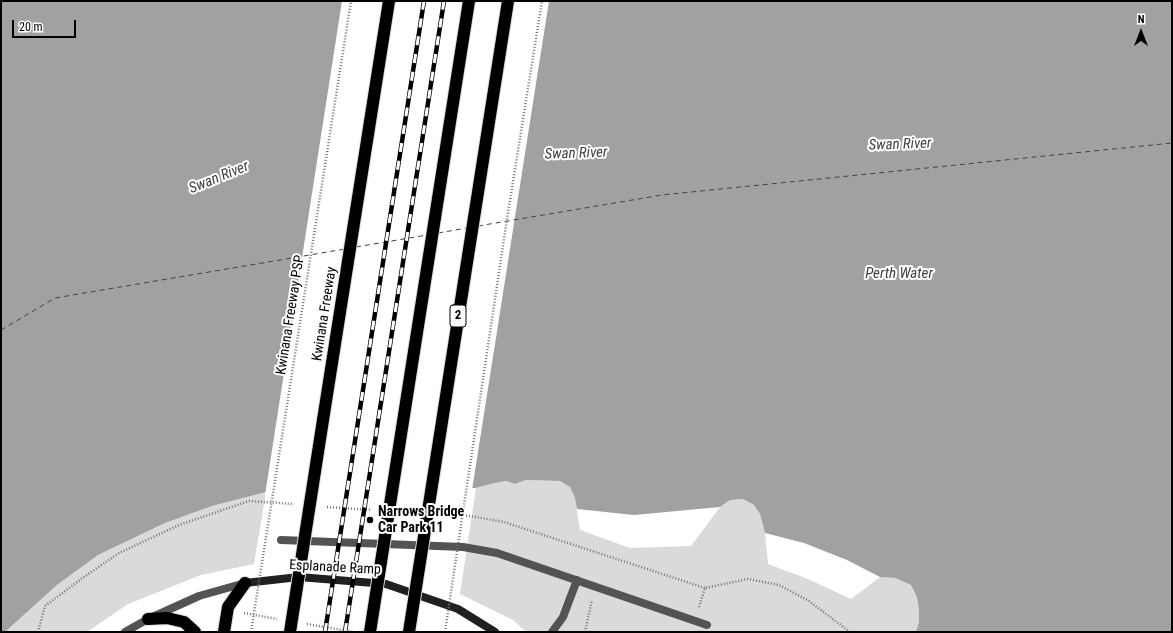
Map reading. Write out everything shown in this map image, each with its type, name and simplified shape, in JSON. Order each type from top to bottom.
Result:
[{"type":"highway","name":"Kwinana Freeway","points":[[290,632],[389,1]]},
{"type":"highway","points":[[370,632],[468,1]]},
{"type":"highway","name":"2","points":[[409,632],[508,1]]},
{"type":"highway","points":[[224,632],[228,607],[244,582]]},
{"type":"highway","points":[[148,619],[166,618],[184,622],[195,632]]},
{"type":"street","name":"Esplanade Ramp","points":[[244,582],[299,577],[386,584],[458,609],[494,632]]},
{"type":"lane","points":[[281,540],[464,547],[497,552],[707,625]]},
{"type":"lane","points":[[552,632],[563,617],[577,580]]},
{"type":"lane","name":"Esplanade Ramp","points":[[125,632],[148,619],[199,596],[244,582]]},
{"type":"path","name":"Kwinana Freeway PSP","points":[[251,632],[351,1]]},
{"type":"path","points":[[445,632],[542,1]]},
{"type":"path","points":[[695,620],[705,588],[748,579],[779,585],[809,601],[846,631],[850,632]]},
{"type":"path","points":[[585,632],[596,586]]},
{"type":"shaded area","points":[[526,480],[560,481],[570,487],[575,498],[580,530],[630,548],[691,546],[720,507],[730,500],[743,499],[754,505],[760,514],[765,533],[768,564],[808,579],[851,599],[880,577],[895,578],[911,585],[917,597],[919,610],[919,622],[916,632],[526,632],[513,620],[460,594],[476,488],[506,481],[515,484]]},
{"type":"shaded area","points":[[266,492],[254,564],[201,575],[128,604],[87,632],[5,632],[57,585],[98,555],[165,523],[212,506]]},
{"type":"water","name":"Perth Water","points":[[1,1],[1172,1],[1172,632],[916,632],[919,622],[919,610],[917,597],[911,585],[895,578],[880,577],[847,560],[804,543],[765,533],[760,514],[754,505],[743,499],[730,500],[720,507],[634,515],[577,509],[575,498],[570,487],[560,481],[526,480],[515,484],[506,481],[476,488],[266,492],[212,506],[165,523],[98,555],[57,585],[5,632],[1,632]]},
{"type":"pier","points":[[342,1],[549,1],[472,490],[265,495]]},
{"type":"ferry route","points":[[478,226],[662,195],[1172,143]]},
{"type":"ferry route","points":[[438,233],[467,228]]},
{"type":"ferry route","points":[[356,247],[427,235]]},
{"type":"ferry route","points":[[1,330],[55,298],[345,249]]},
{"type":"railway","points":[[325,632],[424,1]]},
{"type":"railway","points":[[345,632],[444,1]]},
{"type":"place","name":"Narrows Bridge Car Park 11","points":[[370,520]]},
{"type":"water label","name":"Swan River","points":[[900,145]]},
{"type":"water label","name":"Swan River","points":[[576,154]]},
{"type":"water label","name":"Swan River","points":[[219,178]]}]
